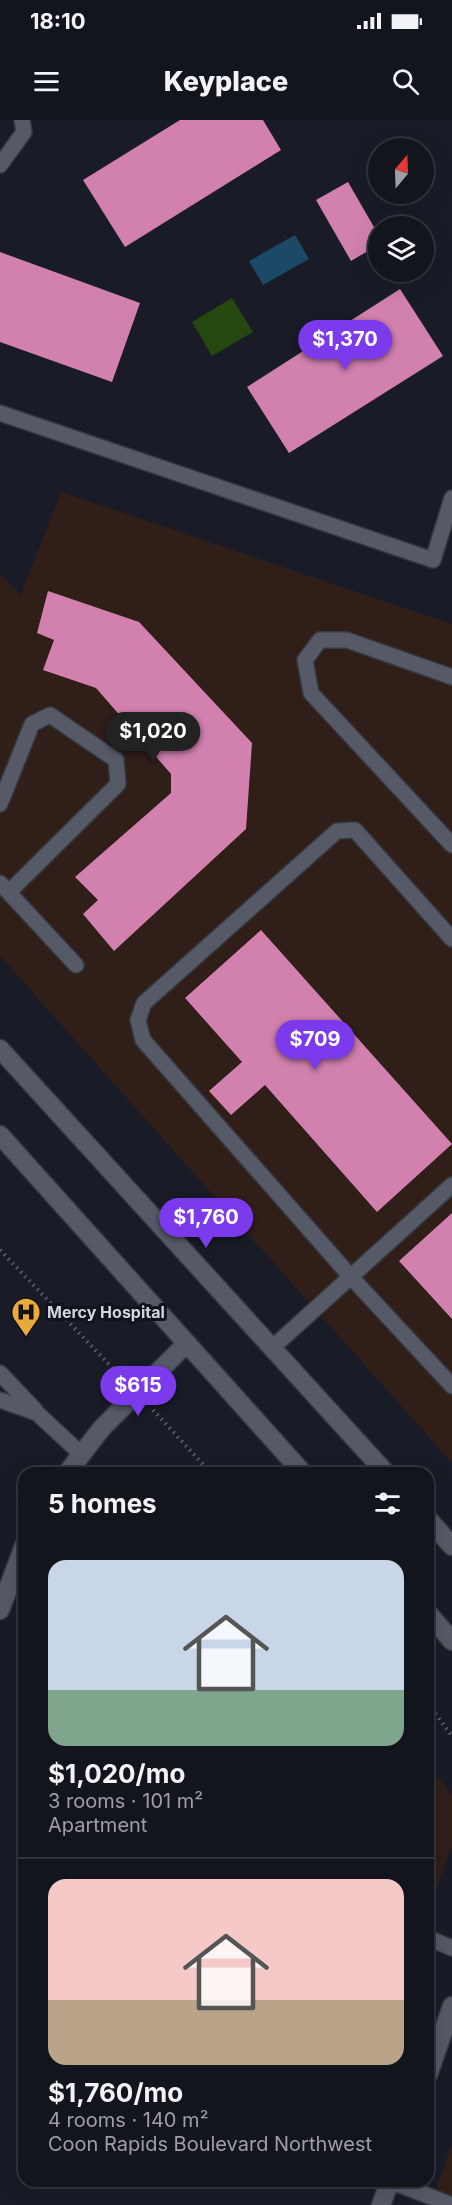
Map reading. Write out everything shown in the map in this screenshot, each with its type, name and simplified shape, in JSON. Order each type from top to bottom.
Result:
[{"type":"main road","points":[[0,1049],[381,1467]]},
{"type":"main road","points":[[0,1135],[298,1467]]},
{"type":"main road","points":[[71,1467],[102,1428],[187,1342]]},
{"type":"main road","points":[[434,1526],[452,1546]]},
{"type":"main road","points":[[0,1610],[18,1562]]},
{"type":"main road","points":[[434,1621],[452,1641]]},
{"type":"main road","points":[[434,2058],[452,2006]]},
{"type":"main road","points":[[381,2205],[388,2187]]},
{"type":"lane","points":[[0,165],[24,132],[22,120]]},
{"type":"lane","points":[[0,413],[433,560],[452,498]]},
{"type":"lane","points":[[452,677],[347,640],[320,640],[305,660],[311,693],[452,845]]},
{"type":"lane","points":[[0,804],[32,724],[50,715],[116,760],[118,784],[4,887],[76,965]]},
{"type":"lane","points":[[452,939],[355,830],[337,831],[144,1002],[138,1020],[143,1040],[351,1277],[452,1386]]},
{"type":"lane","points":[[272,1348],[452,1185]]},
{"type":"lane","points":[[0,1373],[37,1413],[81,1454]]},
{"type":"lane","points":[[0,1400],[37,1413]]},
{"type":"lane","points":[[434,1940],[452,1948]]},
{"type":"lane","points":[[406,2187],[452,2205]]},
{"type":"path","points":[[0,1250],[123,1380]]},
{"type":"path","points":[[153,1410],[205,1467]]},
{"type":"path","points":[[434,1712],[452,1736]]},
{"type":"shaded area","points":[[61,492],[452,624],[452,1463],[0,956],[0,574],[21,595]]},
{"type":"shaded area","points":[[434,1773],[452,1794],[452,1846],[434,1894]]},
{"type":"shaded area","points":[[452,2144],[452,2205],[430,2205]]},
{"type":"green space","points":[[232,298],[253,332],[212,356],[192,322]]},
{"type":"water","points":[[295,235],[309,259],[263,285],[249,261]]},
{"type":"building","points":[[180,120],[263,120],[281,150],[125,247],[83,180]]},
{"type":"building","points":[[348,182],[368,217],[368,251],[351,261],[316,200]]},
{"type":"building","points":[[0,252],[140,303],[112,382],[0,342]]},
{"type":"building","points":[[400,289],[443,356],[289,453],[247,387]]},
{"type":"building","points":[[48,591],[139,622],[252,743],[246,829],[114,951],[83,914],[98,900],[75,877],[171,793],[171,774],[96,688],[43,670],[54,640],[37,633]]},
{"type":"building","points":[[261,930],[452,1144],[377,1212],[265,1085],[231,1115],[209,1091],[242,1062],[185,998]]},
{"type":"building","points":[[452,1213],[452,1319],[399,1261]]},
{"type":"place","name":"Mercy Hospital","points":[[26,1338]]}]
